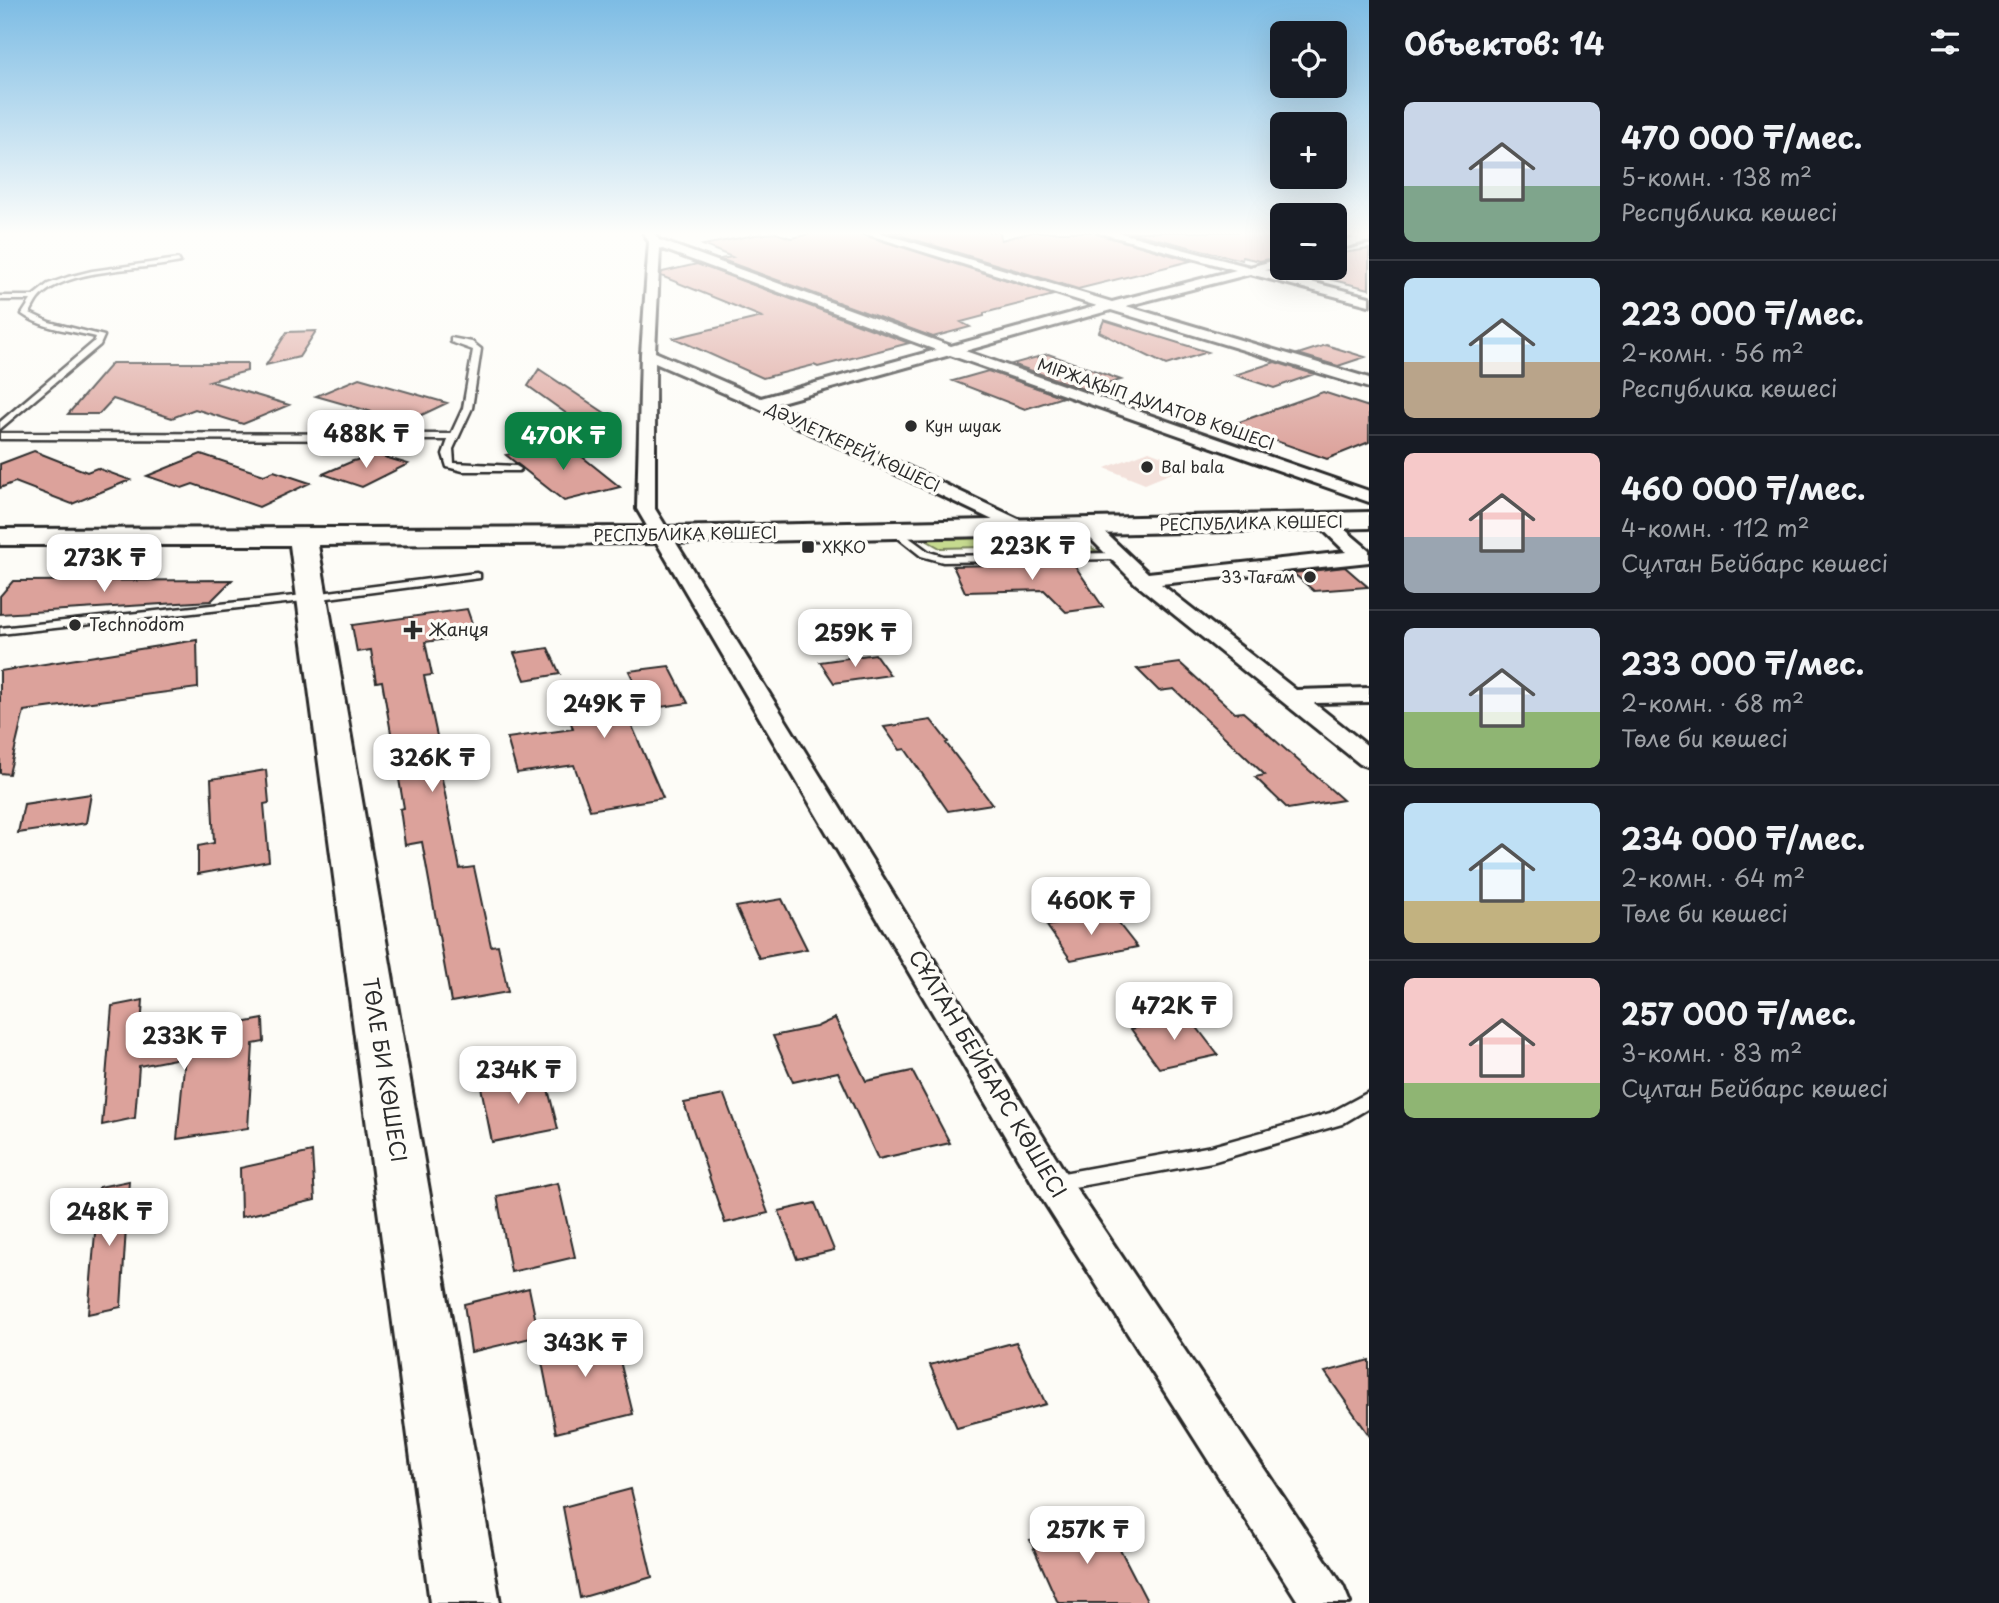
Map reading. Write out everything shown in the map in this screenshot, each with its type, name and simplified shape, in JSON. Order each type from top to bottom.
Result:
[{"type":"main road","name":"РЕСПУБЛИКА КӨШЕСІ","points":[[0,537],[664,535],[1369,520]]},
{"type":"main road","name":"ТӨЛЕ БИ КӨШЕСІ","points":[[303,537],[465,1603]]},
{"type":"street","name":"СҰЛТАН БЕЙБАРС КӨШЕСІ","points":[[650,307],[646,509],[1052,1183],[1326,1603]]},
{"type":"street","name":"МІРЖАҚЫП ДУЛАТОВ КӨШЕСІ","points":[[836,307],[952,351],[1369,498]]},
{"type":"street","points":[[760,403],[1108,307]]},
{"type":"street","points":[[1114,307],[1369,383]]},
{"type":"street","name":"ДӘУЛЕТКЕРЕЙ КӨШЕСІ","points":[[648,354],[760,403],[1022,528]]},
{"type":"street","points":[[1323,521],[1366,556]]},
{"type":"street","points":[[1088,527],[1143,580],[1369,759]]},
{"type":"street","points":[[1143,580],[1366,556]]},
{"type":"street","points":[[1291,697],[1369,695]]},
{"type":"lane","points":[[0,426],[97,343],[100,335],[67,331],[42,324],[26,314],[29,307]]},
{"type":"lane","points":[[454,340],[477,349],[465,413],[446,455],[450,465],[463,468],[516,469]]},
{"type":"lane","points":[[0,436],[452,438]]},
{"type":"lane","points":[[896,531],[925,554],[943,559],[1116,556]]},
{"type":"lane","points":[[0,631],[313,597],[476,576]]},
{"type":"lane","points":[[1052,1183],[1212,1154],[1335,1119],[1369,1099]]},
{"type":"shaded area","name":"Bal bala","points":[[1149,451],[1189,466],[1145,484],[1105,468]]},
{"type":"green space","points":[[1064,536],[1076,539],[1097,551],[1084,552],[1071,545],[940,548],[924,539]]},
{"type":"building","points":[[737,307],[812,307],[909,343],[818,367],[814,365],[763,378],[674,338],[762,317]]},
{"type":"building","points":[[851,307],[1008,307],[961,322],[970,327],[933,337]]},
{"type":"building","points":[[1104,320],[1208,352],[1166,365],[1099,332]]},
{"type":"building","points":[[316,331],[299,357],[266,365],[287,332]]},
{"type":"building","points":[[1326,345],[1365,357],[1338,366],[1298,354]]},
{"type":"building","points":[[1048,354],[1121,380],[1086,390],[1012,364]]},
{"type":"building","points":[[1275,362],[1314,374],[1274,388],[1235,375]]},
{"type":"building","points":[[112,363],[247,363],[247,371],[209,381],[289,405],[243,424],[195,409],[172,418],[113,399],[99,414],[68,414]]},
{"type":"building","points":[[539,369],[611,417],[581,424],[528,386]]},
{"type":"building","points":[[988,371],[1063,397],[1025,409],[953,381]]},
{"type":"building","points":[[359,378],[447,403],[407,422],[316,396]]},
{"type":"building","points":[[1323,392],[1369,407],[1369,442],[1327,459],[1231,425]]},
{"type":"building","points":[[565,443],[620,487],[564,501],[506,455]]},
{"type":"building","points":[[34,451],[87,472],[97,468],[130,480],[72,504],[15,482],[0,488],[0,464]]},
{"type":"building","points":[[201,454],[264,475],[274,471],[310,483],[259,507],[193,484],[182,488],[147,476]]},
{"type":"building","points":[[378,455],[408,464],[362,487],[323,474],[353,461]]},
{"type":"building","points":[[1073,563],[1103,607],[1066,612],[1044,590],[965,592],[953,566]]},
{"type":"building","points":[[1345,567],[1368,587],[1314,591],[1293,573]]},
{"type":"building","points":[[232,580],[211,601],[0,614],[0,596],[13,581]]},
{"type":"building","points":[[467,609],[476,635],[425,642],[432,675],[424,676],[445,773],[441,774],[460,869],[474,867],[491,946],[498,945],[508,992],[451,1002],[422,842],[405,845],[400,809],[404,808],[382,681],[376,682],[371,650],[357,652],[352,625]]},
{"type":"building","points":[[197,640],[198,688],[24,711],[9,774],[0,773],[0,671]]},
{"type":"building","points":[[548,648],[560,674],[525,680],[514,653]]},
{"type":"building","points":[[875,654],[890,675],[834,683],[820,662]]},
{"type":"building","points":[[1180,663],[1235,713],[1243,712],[1343,800],[1288,809],[1255,777],[1265,775],[1174,689],[1159,691],[1137,669]]},
{"type":"building","points":[[669,666],[688,703],[626,712],[663,798],[590,810],[574,765],[517,773],[507,738],[573,729],[561,693],[635,683],[629,671]]},
{"type":"building","points":[[931,720],[992,804],[948,811],[905,749],[900,750],[884,727]]},
{"type":"building","points":[[266,770],[269,803],[264,804],[269,861],[198,874],[198,846],[214,843],[211,779]]},
{"type":"building","points":[[91,794],[86,823],[18,833],[24,804]]},
{"type":"building","points":[[782,899],[807,949],[759,958],[736,907]]},
{"type":"building","points":[[1111,914],[1137,947],[1071,960],[1047,926]]},
{"type":"building","points":[[143,1000],[140,1042],[263,1019],[264,1042],[253,1044],[248,1128],[177,1139],[185,1057],[139,1066],[135,1118],[102,1125],[112,1006]]},
{"type":"building","points":[[1189,1017],[1218,1055],[1159,1068],[1131,1029]]},
{"type":"building","points":[[835,1018],[866,1081],[912,1071],[950,1143],[878,1159],[838,1072],[793,1082],[773,1036],[816,1027]]},
{"type":"building","points":[[543,1069],[558,1129],[492,1142],[480,1082]]},
{"type":"building","points":[[724,1095],[768,1213],[725,1223],[684,1103]]},
{"type":"building","points":[[312,1152],[315,1200],[241,1217],[240,1168]]},
{"type":"building","points":[[129,1181],[121,1307],[88,1314],[99,1187]]},
{"type":"building","points":[[558,1183],[575,1257],[511,1272],[497,1196]]},
{"type":"building","points":[[815,1203],[834,1250],[797,1259],[779,1211]]},
{"type":"building","points":[[529,1288],[539,1336],[471,1352],[464,1304]]},
{"type":"building","points":[[611,1324],[633,1414],[556,1433],[538,1342]]},
{"type":"building","points":[[1016,1342],[1046,1404],[957,1428],[930,1365]]},
{"type":"building","points":[[1369,1360],[1369,1435],[1325,1372]]},
{"type":"building","points":[[631,1489],[652,1577],[580,1598],[563,1507]]},
{"type":"building","points":[[1104,1518],[1148,1603],[1058,1603],[1030,1540]]},
{"type":"place","name":"Кун шуак","points":[[911,426]]},
{"type":"place","name":"Bal bala","points":[[1147,467]]},
{"type":"place","name":"ХҚКО","points":[[808,547]]},
{"type":"place","name":"33 Тағам","points":[[1310,577]]},
{"type":"place","name":"Technodom","points":[[75,625]]},
{"type":"place","name":"Жанұя","points":[[413,630]]}]
